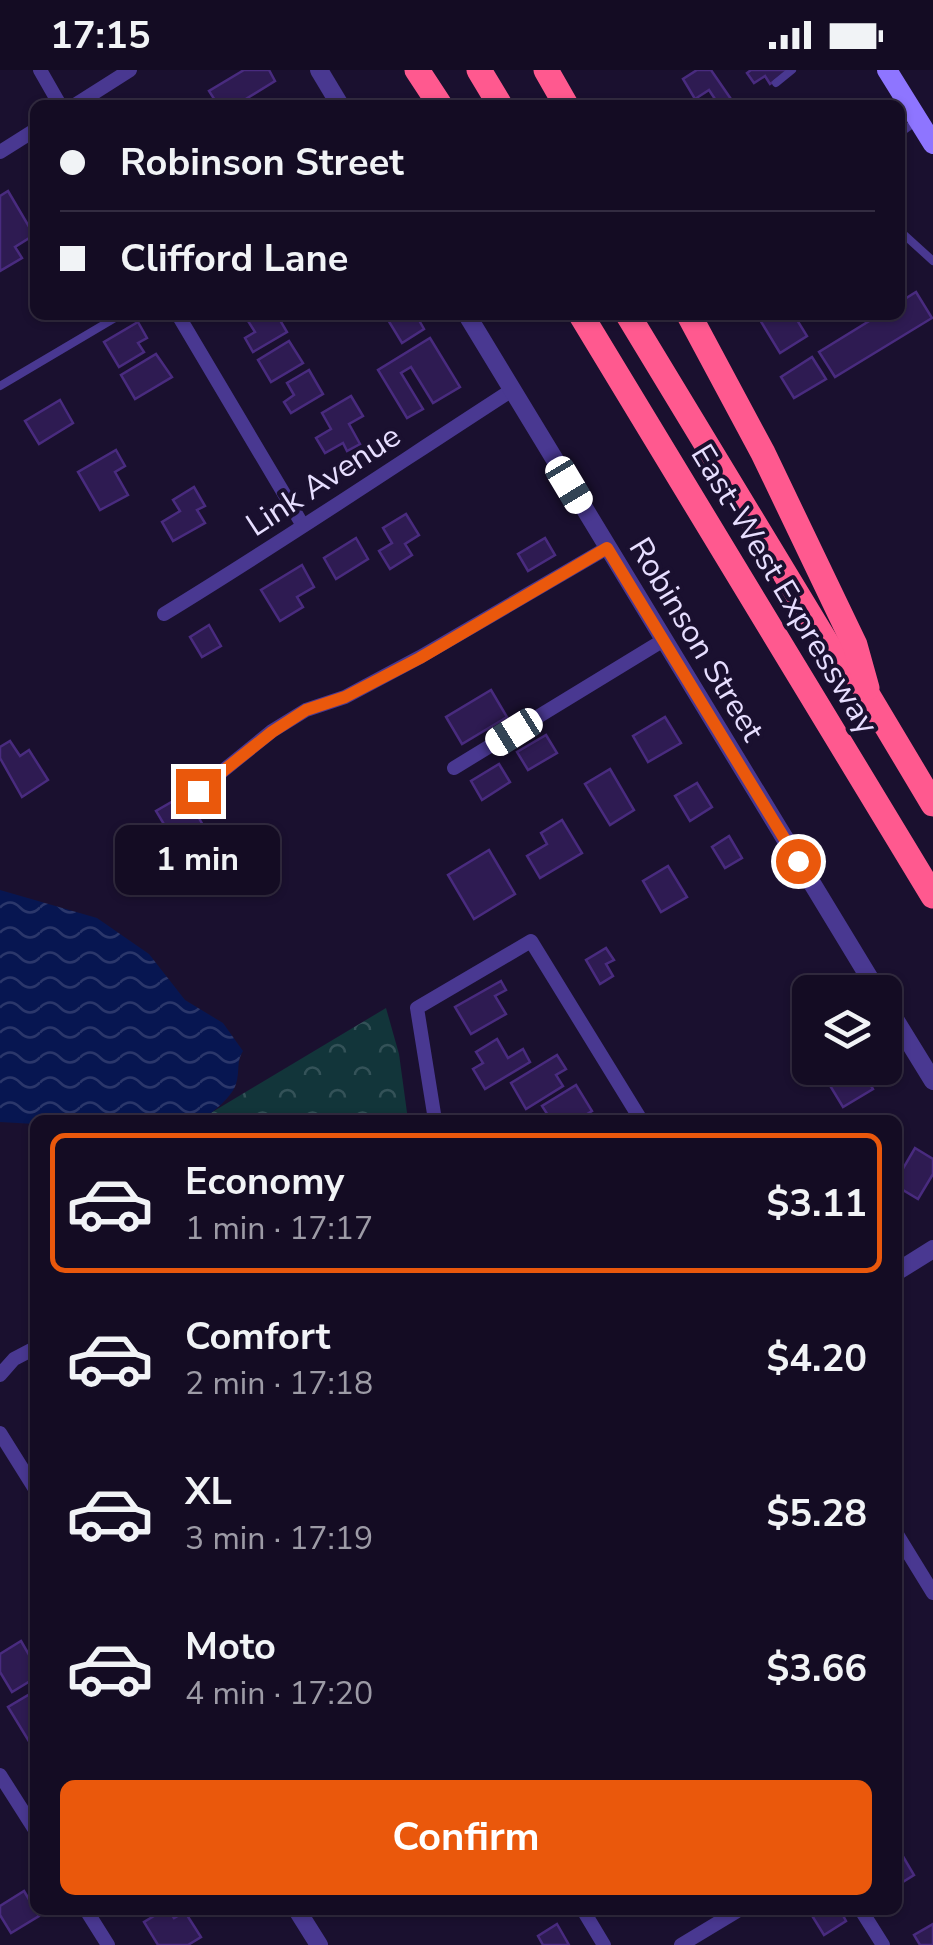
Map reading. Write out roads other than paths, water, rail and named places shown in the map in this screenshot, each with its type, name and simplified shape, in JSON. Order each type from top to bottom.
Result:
[{"type":"highway","points":[[417,70],[437,100]]},
{"type":"highway","points":[[432,70],[450,100]]},
{"type":"highway","points":[[479,70],[497,100]]},
{"type":"highway","points":[[546,70],[563,100]]},
{"type":"highway","name":"East-West Expressway","points":[[583,320],[933,896]]},
{"type":"highway","name":"East-West Expressway","points":[[631,320],[834,655],[869,698],[933,804]]},
{"type":"highway","points":[[692,320],[763,453],[855,645],[869,698]]},
{"type":"main road","points":[[888,70],[933,144]]},
{"type":"street","points":[[40,70],[57,100]]},
{"type":"street","points":[[83,100],[130,70]]},
{"type":"street","points":[[319,70],[337,100]]},
{"type":"street","points":[[0,152],[30,133]]},
{"type":"street","points":[[181,320],[302,524]]},
{"type":"street","name":"Robinson Street","points":[[470,320],[868,975]]},
{"type":"street","name":"Link Avenue","points":[[164,614],[512,390]]},
{"type":"street","points":[[198,791],[258,742],[306,710],[345,697],[420,658],[607,548]]},
{"type":"street","points":[[454,768],[662,641]]},
{"type":"street","points":[[434,1115],[417,1008],[532,941],[638,1115]]},
{"type":"street","points":[[902,1031],[933,1081]]},
{"type":"street","points":[[902,1269],[933,1250]]},
{"type":"street","points":[[0,1375],[14,1359],[30,1351]]},
{"type":"street","points":[[0,1434],[30,1482]]},
{"type":"street","points":[[902,1543],[933,1593]]},
{"type":"street","points":[[0,1774],[30,1822]]},
{"type":"street","points":[[89,1915],[108,1945]]},
{"type":"street","points":[[300,1915],[318,1945]]},
{"type":"street","points":[[586,1915],[604,1945]]},
{"type":"street","points":[[681,1945],[731,1915]]},
{"type":"street","points":[[864,1915],[883,1945]]},
{"type":"lane","points":[[776,83],[792,70]]},
{"type":"lane","points":[[905,129],[918,120]]},
{"type":"lane","points":[[905,236],[933,261]]},
{"type":"lane","points":[[0,386],[112,320]]},
{"type":"water","points":[[0,890],[97,918],[149,954],[185,1000],[223,1023],[243,1051],[234,1089],[209,1115],[30,1115],[30,1124],[0,1122]]}]
